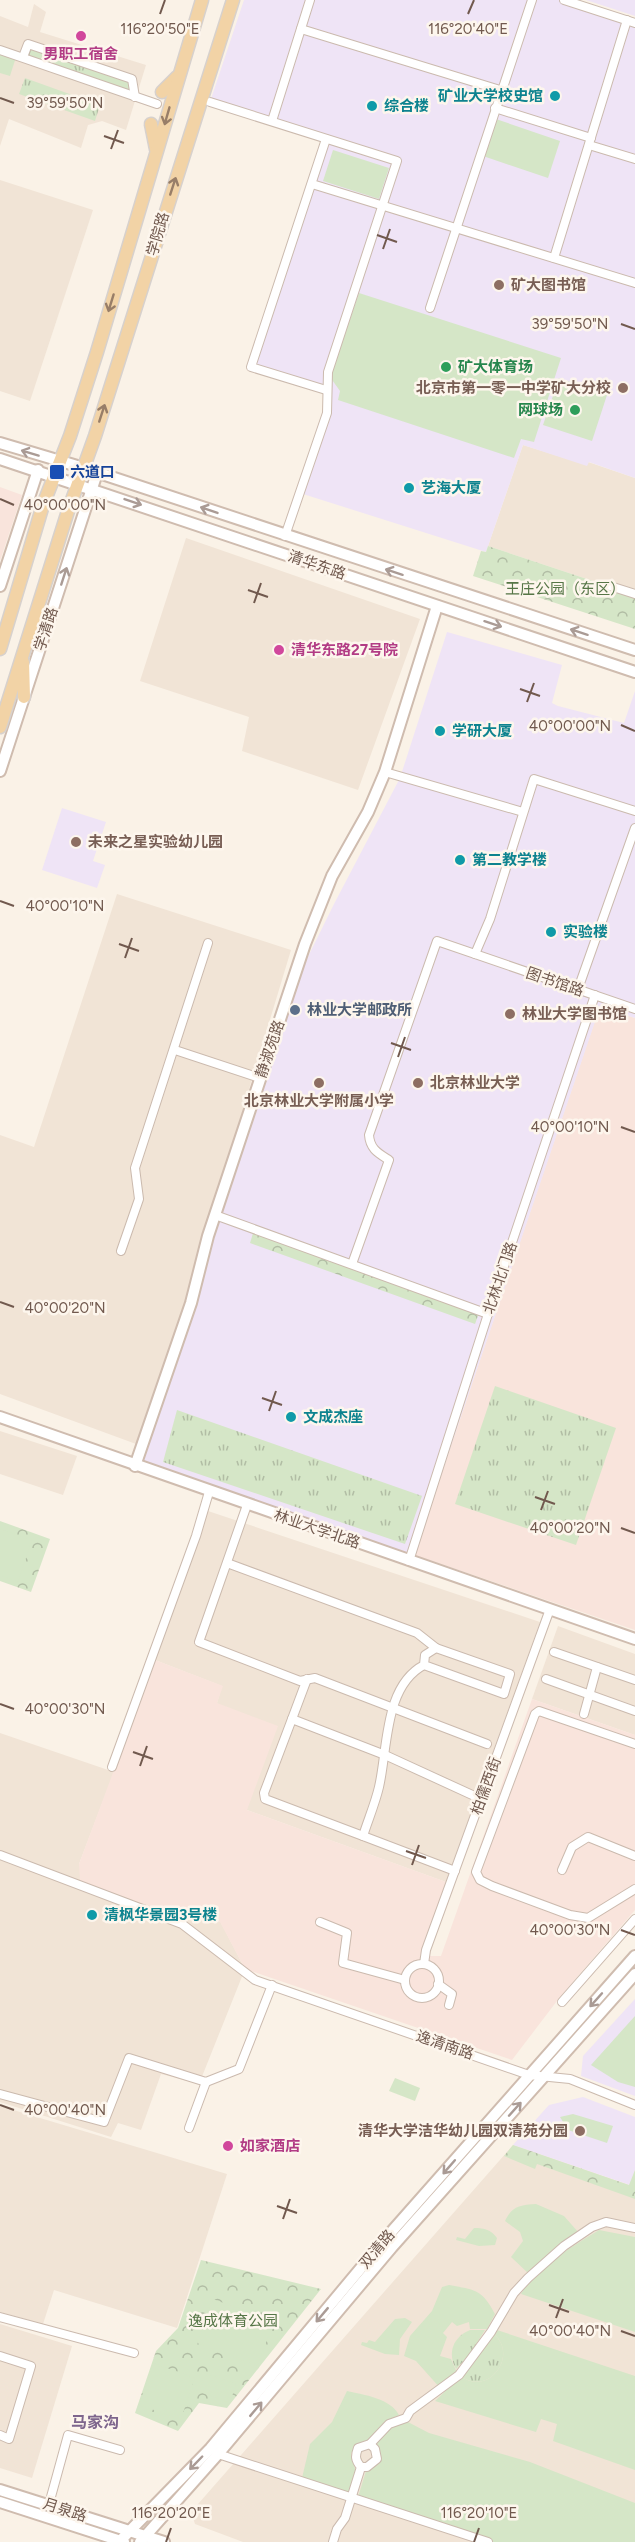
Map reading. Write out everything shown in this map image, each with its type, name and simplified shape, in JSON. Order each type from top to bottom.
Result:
[{"type":"main road","name":"学院路","points":[[55,476],[100,340],[201,0]]},
{"type":"main road","name":"学院路","points":[[78,483],[233,0]]},
{"type":"main road","points":[[159,98],[180,74]]},
{"type":"main road","points":[[151,124],[156,151]]},
{"type":"main road","points":[[159,233],[175,210]]},
{"type":"main road","name":"清华东路","points":[[0,443],[84,468],[635,650]]},
{"type":"main road","name":"清华东路","points":[[0,459],[78,483],[635,672]]},
{"type":"main road","points":[[0,586],[38,470]]},
{"type":"main road","name":"学清路","points":[[0,771],[97,473]]},
{"type":"main road","points":[[0,649],[55,476]]},
{"type":"main road","name":"学清路","points":[[0,727],[78,483]]},
{"type":"main road","points":[[426,602],[431,584]]},
{"type":"main road","name":"静淑苑路","points":[[135,1466],[191,1303],[215,1215],[305,944],[332,876],[368,812],[385,772],[442,607],[455,592]]},
{"type":"main road","points":[[23,656],[24,697]]},
{"type":"main road","name":"林业大学北路","points":[[0,1417],[209,1492],[635,1639]]},
{"type":"main road","name":"双清路","points":[[121,2542],[210,2449],[386,2238],[635,1956]]},
{"type":"main road","name":"双清路","points":[[143,2539],[218,2454],[392,2247],[635,1974]]},
{"type":"main road","name":"月泉路","points":[[0,2490],[130,2531],[143,2539],[164,2542]]},
{"type":"main road","name":"月泉路","points":[[0,2502],[121,2542]]},
{"type":"street","points":[[272,121],[310,0]]},
{"type":"street","points":[[430,308],[500,90],[532,0]]},
{"type":"street","points":[[554,258],[631,22],[564,0]]},
{"type":"street","points":[[301,29],[500,90]]},
{"type":"street","points":[[23,57],[28,44],[132,78],[135,97]]},
{"type":"street","points":[[0,50],[135,97],[159,98]]},
{"type":"street","points":[[210,102],[397,161],[328,372],[327,413],[285,536]]},
{"type":"street","points":[[495,108],[635,159]]},
{"type":"street","points":[[326,139],[251,367],[326,390]]},
{"type":"street","points":[[312,184],[635,283]]},
{"type":"street","points":[[610,586],[635,594]]},
{"type":"street","points":[[385,772],[523,813]]},
{"type":"street","points":[[475,954],[490,920],[534,779],[635,811]]},
{"type":"street","points":[[578,989],[635,828]]},
{"type":"street","name":"图书馆路","points":[[352,1264],[389,1160],[374,1151],[369,1135],[437,941],[635,1009]]},
{"type":"street","points":[[121,1251],[139,1199],[135,1168],[208,943]]},
{"type":"street","name":"北林北门路","points":[[409,1561],[488,1314],[595,995]]},
{"type":"street","points":[[175,1050],[261,1078]]},
{"type":"street","points":[[215,1215],[488,1314]]},
{"type":"street","points":[[112,1767],[196,1536],[209,1492]]},
{"type":"street","points":[[248,1505],[199,1642],[300,1681],[315,1678],[487,1744]]},
{"type":"street","points":[[227,1563],[417,1632],[436,1648],[510,1674],[504,1694],[424,1665],[412,1671],[404,1681],[392,1708],[378,1789],[363,1836]]},
{"type":"street","name":"柏儒西街","points":[[424,1964],[426,1950],[550,1609]]},
{"type":"street","points":[[424,1665],[425,1655],[436,1648]]},
{"type":"street","points":[[554,1652],[635,1680]]},
{"type":"street","points":[[584,1714],[597,1667]]},
{"type":"street","points":[[307,1679],[264,1793],[265,1799],[455,1871]]},
{"type":"street","points":[[546,1679],[635,1711]]},
{"type":"street","points":[[635,1744],[539,1711],[535,1714],[476,1872],[480,1880],[492,1886],[570,1915],[588,1918],[635,1889]]},
{"type":"street","points":[[292,1719],[385,1755],[481,1799]]},
{"type":"street","points":[[562,1870],[572,1847],[588,1837],[635,1856]]},
{"type":"street","name":"逸清南路","points":[[0,1855],[182,1924],[255,1980],[529,2075],[570,2079],[635,2105]]},
{"type":"street","points":[[562,2002],[635,1919]]},
{"type":"street","points":[[320,1922],[347,1933],[343,1963],[405,1980]]},
{"type":"street","points":[[424,1964],[437,1973],[438,1984],[429,1996],[418,1997],[409,1991],[405,1980],[413,1966],[424,1964]]},
{"type":"street","points":[[438,1984],[452,1994],[448,2005]]},
{"type":"street","points":[[0,2094],[104,2122],[129,2058],[206,2082],[239,2069],[272,1985]]},
{"type":"street","points":[[189,2128],[206,2082]]},
{"type":"street","points":[[370,2444],[375,2449],[377,2459],[367,2467],[361,2467],[356,2462],[355,2455],[358,2448],[370,2444],[389,2424],[405,2418],[459,2375],[491,2332],[514,2294],[528,2278],[564,2246],[592,2227],[606,2222],[635,2227]]},
{"type":"street","points":[[0,2317],[134,2353]]},
{"type":"street","points":[[0,2356],[31,2366],[9,2439],[0,2435]]},
{"type":"street","points":[[49,2504],[68,2435],[120,2450]]},
{"type":"street","points":[[218,2454],[488,2542]]},
{"type":"street","points":[[335,2542],[337,2529],[345,2518],[361,2467]]},
{"type":"shaded area","points":[[244,0],[565,0],[635,23],[635,478],[589,462],[587,466],[523,445],[486,552],[303,494],[327,413],[326,391],[251,367],[326,139],[210,102]]},
{"type":"shaded area","points":[[586,0],[635,0],[635,16]]},
{"type":"shaded area","points":[[34,4],[46,12],[40,32],[146,65],[126,130],[102,121],[88,125],[81,148],[9,119],[0,146],[0,16],[28,27]]},
{"type":"shaded area","points":[[0,180],[93,210],[30,401],[0,391]]},
{"type":"shaded area","points":[[523,445],[587,465],[588,462],[635,478],[635,595],[488,546]]},
{"type":"shaded area","points":[[0,487],[22,495],[0,561]]},
{"type":"shaded area","name":"清华东路27号院","points":[[186,538],[420,619],[358,790],[242,751],[249,717],[140,681]]},
{"type":"shaded area","name":"北京林业大学","points":[[447,632],[562,665],[552,703],[558,706],[624,723],[635,691],[635,1018],[600,1007],[414,1555],[135,1466],[299,975],[400,778]]},
{"type":"shaded area","name":"未来之星实验幼儿园","points":[[62,808],[106,822],[93,861],[105,865],[97,888],[42,870]]},
{"type":"shaded area","points":[[117,894],[291,950],[185,1301],[136,1444],[0,1394],[0,1135],[34,1147]]},
{"type":"shaded area","points":[[600,1006],[635,1018],[635,1630],[414,1555]]},
{"type":"shaded area","points":[[0,1431],[77,1456],[63,1495],[0,1474]]},
{"type":"shaded area","points":[[208,1511],[540,1622],[446,1882],[247,1810],[217,1703],[222,1686],[155,1660]]},
{"type":"shaded area","points":[[558,1626],[635,1654],[635,1735],[532,1699]]},
{"type":"shaded area","points":[[155,1660],[223,1686],[217,1703],[278,1726],[247,1810],[446,1882],[420,1956],[441,1956],[532,1699],[635,1735],[635,1910],[560,1997],[512,2060],[245,1969],[220,1922],[186,1919],[80,1881],[79,1864]]},
{"type":"shaded area","points":[[0,1733],[114,1772],[79,1864],[186,1919],[220,1921],[245,1969],[199,2084],[161,2074],[141,2130],[118,2123],[111,2137],[0,2102]]},
{"type":"shaded area","points":[[635,1999],[635,2096],[581,2076],[583,2056]]},
{"type":"shaded area","name":"清华大学洁华幼儿园双清苑分园","points":[[583,2097],[635,2117],[635,2170],[630,2185],[513,2145],[549,2105]]},
{"type":"shaded area","points":[[0,2106],[227,2174],[177,2328],[54,2290],[43,2324],[0,2312]]},
{"type":"shaded area","points":[[513,2145],[629,2185],[635,2170],[635,2542],[243,2542],[195,2524],[191,2512]]},
{"type":"shaded area","points":[[0,2324],[72,2346],[32,2478],[0,2468]]},
{"type":"green space","points":[[30,45],[133,82],[129,93],[27,57]]},
{"type":"green space","points":[[0,52],[16,57],[10,76],[0,73]]},
{"type":"green space","points":[[25,78],[100,105],[95,121],[19,94]]},
{"type":"green space","points":[[496,119],[560,141],[548,178],[483,156]]},
{"type":"green space","points":[[333,150],[389,168],[379,199],[323,181]]},
{"type":"green space","name":"矿大体育场","points":[[359,293],[561,358],[534,442],[521,439],[514,458],[338,400],[340,391],[330,377]]},
{"type":"green space","name":"网球场","points":[[559,378],[607,395],[592,441],[543,425]]},
{"type":"green space","name":"王庄公园（东区）","points":[[488,546],[635,595],[635,629],[473,576],[481,551],[486,552]]},
{"type":"green space","points":[[254,1230],[479,1313],[475,1324],[250,1243]]},
{"type":"green space","points":[[495,1386],[616,1428],[576,1545],[455,1504]]},
{"type":"green space","points":[[177,1410],[422,1496],[405,1544],[163,1462]]},
{"type":"green space","points":[[0,1521],[50,1539],[31,1592],[0,1581]]},
{"type":"green space","points":[[0,1529],[32,1540],[18,1582],[0,1575]]},
{"type":"green space","points":[[635,2016],[635,2087],[618,2082],[591,2065]]},
{"type":"green space","points":[[395,2078],[420,2088],[415,2101],[389,2091]]},
{"type":"green space","points":[[573,2114],[613,2126],[607,2143],[568,2130],[560,2117]]},
{"type":"green space","points":[[513,2145],[629,2185],[635,2170],[635,2199],[537,2164],[535,2169],[504,2156]]},
{"type":"green space","points":[[536,2204],[564,2216],[579,2233],[529,2274],[511,2257],[523,2241],[520,2232],[505,2221],[517,2207]]},
{"type":"green space","points":[[474,2228],[490,2231],[497,2238],[495,2245],[479,2246],[456,2240],[457,2237],[465,2239]]},
{"type":"green space","points":[[599,2230],[635,2237],[635,2332],[521,2294],[546,2266]]},
{"type":"green space","name":"逸成体育公园","points":[[201,2260],[321,2289],[227,2408],[199,2403],[178,2431],[135,2413],[156,2351],[178,2328]]},
{"type":"green space","points":[[449,2285],[482,2295],[495,2314],[487,2329],[470,2329],[469,2322],[457,2326],[452,2322],[443,2333],[447,2337],[440,2356],[451,2359],[458,2375],[441,2389],[416,2361],[404,2356],[410,2336],[432,2311],[442,2287]]},
{"type":"green space","points":[[213,2299],[274,2322],[257,2366],[197,2343]]},
{"type":"green space","points":[[405,2318],[412,2322],[400,2339],[399,2355],[385,2354],[361,2345],[362,2342],[367,2343],[369,2340],[375,2342],[395,2319]]},
{"type":"green space","points":[[470,2330],[485,2330],[470,2354],[456,2369],[452,2357],[453,2346],[459,2337]]},
{"type":"green space","points":[[497,2330],[635,2376],[635,2470],[553,2441],[557,2424],[541,2419],[536,2432],[435,2401],[461,2376],[471,2381],[481,2381],[490,2378],[497,2371],[502,2362],[503,2353],[501,2343],[494,2334]]},
{"type":"green space","points":[[494,2334],[501,2343],[503,2353],[502,2362],[497,2371],[490,2378],[481,2381],[471,2381],[461,2376]]},
{"type":"green space","points":[[153,2363],[195,2378],[181,2419],[139,2405]]},
{"type":"green space","points":[[199,2371],[236,2384],[230,2403],[192,2389]]},
{"type":"green space","points":[[347,2391],[383,2401],[395,2409],[399,2415],[386,2421],[370,2442],[362,2442],[351,2453],[356,2473],[348,2493],[302,2478],[310,2444],[332,2422]]},
{"type":"green space","points":[[406,2421],[429,2433],[530,2462],[635,2503],[635,2542],[493,2542],[358,2497],[366,2471],[372,2469],[380,2459],[374,2444],[384,2432]]},
{"type":"place","name":"男职工宿舍","points":[[81,36]]},
{"type":"place","name":"矿业大学校史馆","points":[[555,96]]},
{"type":"place","name":"综合楼","points":[[372,106]]},
{"type":"place","name":"矿大图书馆","points":[[499,285]]},
{"type":"place","name":"矿大体育场","points":[[446,367]]},
{"type":"place","name":"北京市第一零一中学矿大分校","points":[[623,388]]},
{"type":"place","name":"网球场","points":[[575,410]]},
{"type":"place","name":"六道口","points":[[57,472]]},
{"type":"place","name":"艺海大厦","points":[[409,488]]},
{"type":"place","name":"清华东路27号院","points":[[279,650]]},
{"type":"place","name":"学研大厦","points":[[440,731]]},
{"type":"place","name":"未来之星实验幼儿园","points":[[76,842]]},
{"type":"place","name":"第二教学楼","points":[[460,860]]},
{"type":"place","name":"实验楼","points":[[551,932]]},
{"type":"place","name":"林业大学邮政所","points":[[295,1010]]},
{"type":"place","name":"林业大学图书馆","points":[[510,1014]]},
{"type":"place","name":"北京林业大学附属小学","points":[[319,1083]]},
{"type":"place","name":"北京林业大学","points":[[418,1083]]},
{"type":"place","name":"文成杰座","points":[[291,1417]]},
{"type":"place","name":"清枫华景园3号楼","points":[[92,1915]]},
{"type":"place","name":"清华大学洁华幼儿园双清苑分园","points":[[580,2131]]},
{"type":"place","name":"如家酒店","points":[[228,2146]]},
{"type":"district","name":"马家沟","points":[[95,2422]]}]
